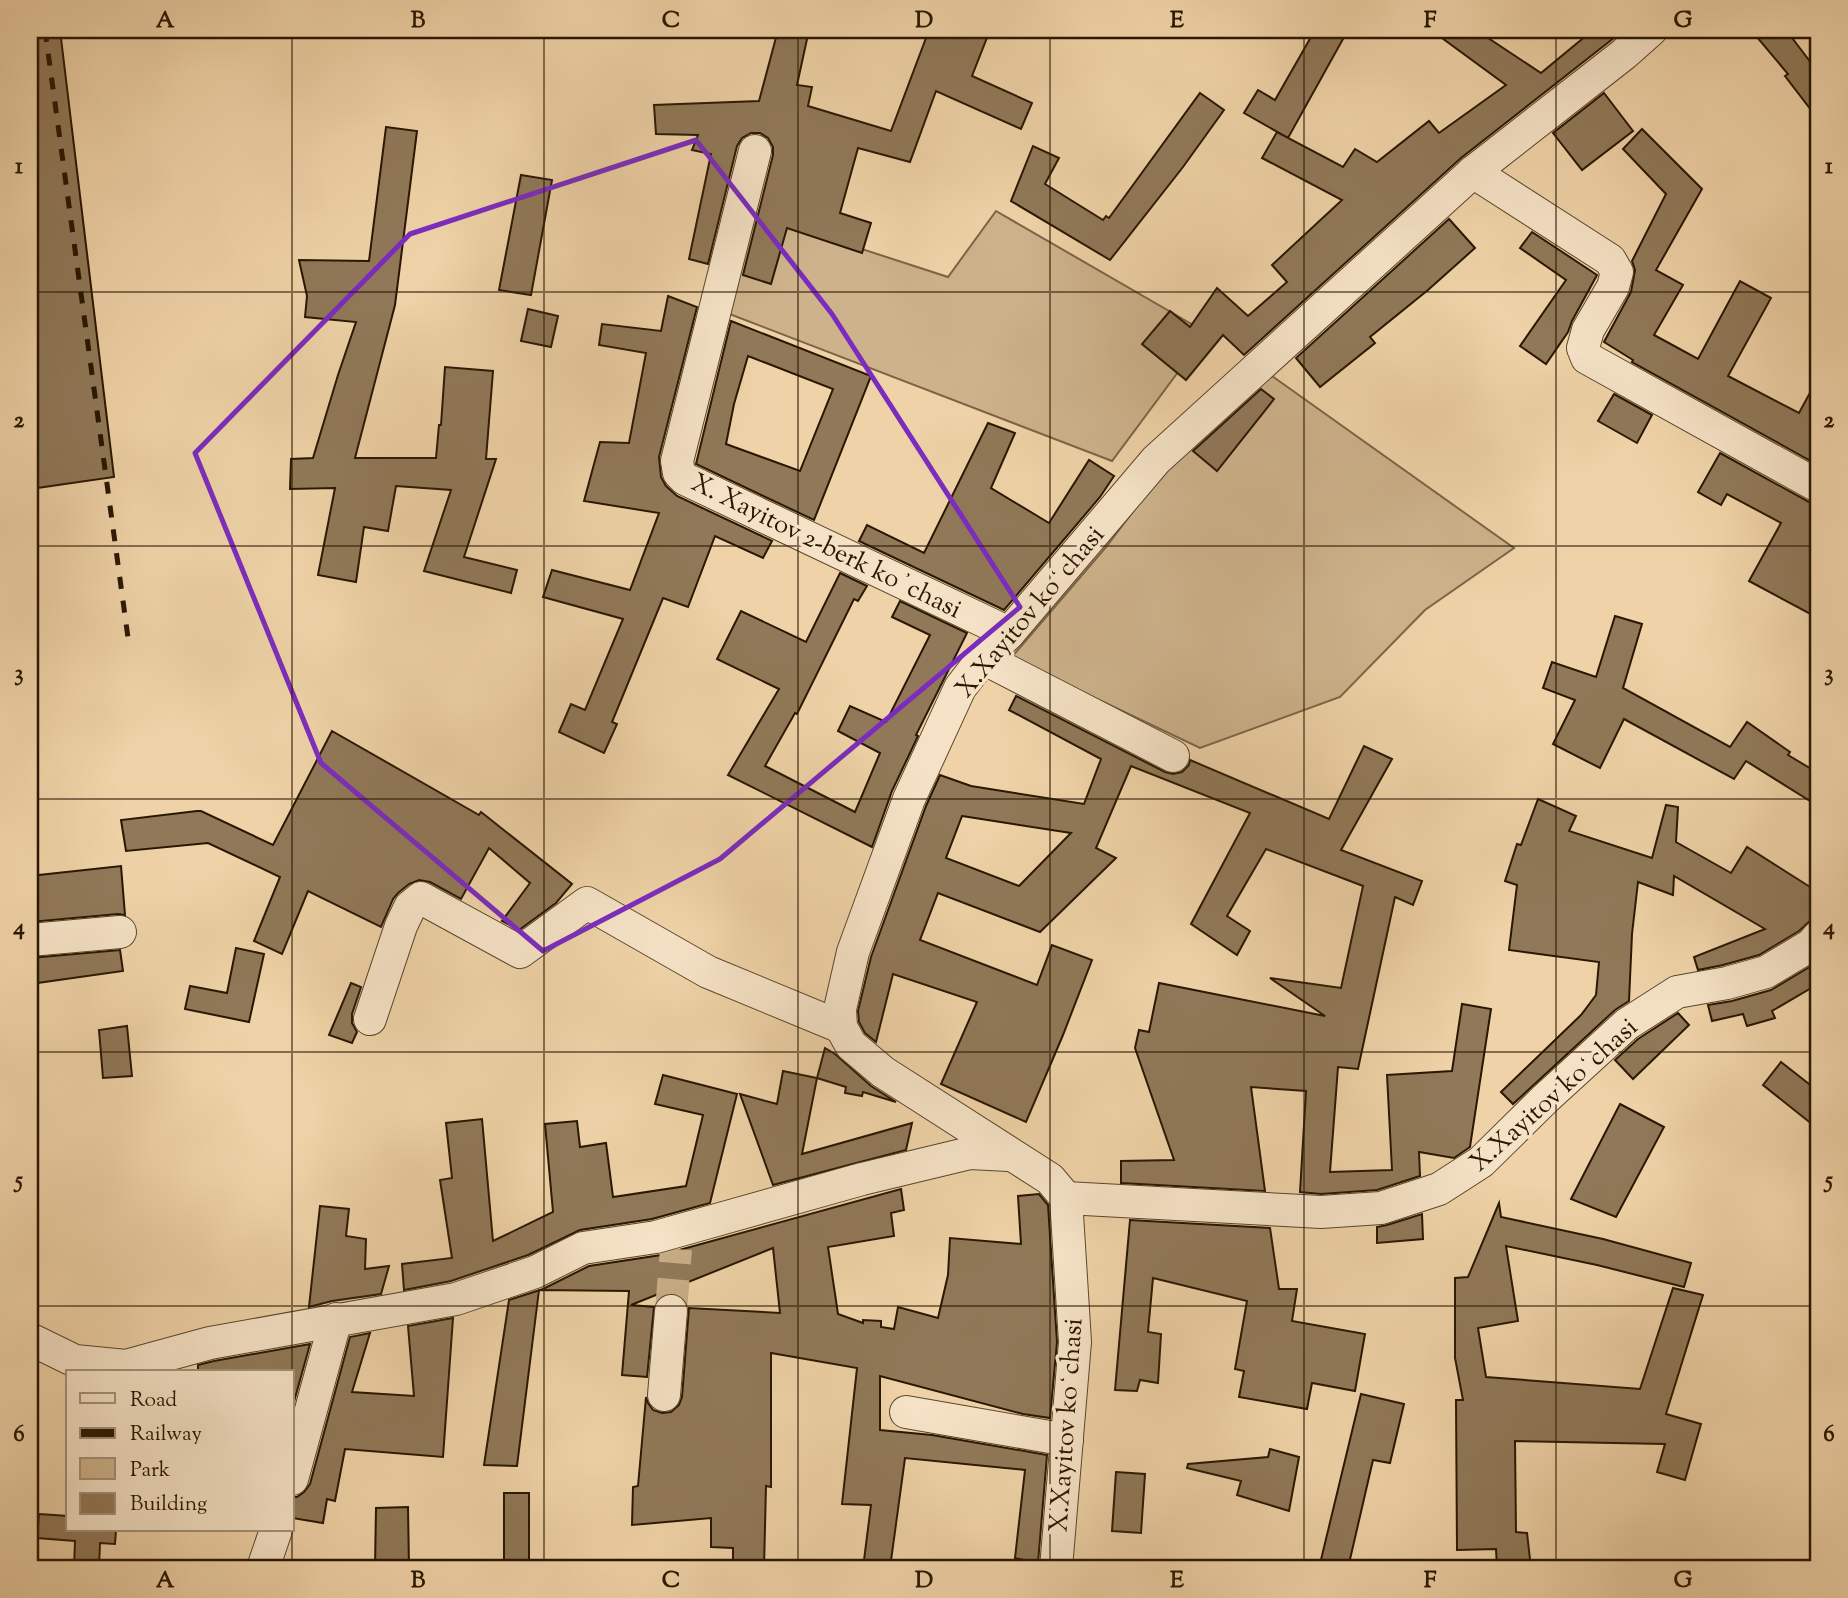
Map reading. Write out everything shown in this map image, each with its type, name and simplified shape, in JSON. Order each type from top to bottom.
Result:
[{"type":"street","name":"X.Xayitov koʻchasi","points":[[841,1027],[840,1009],[853,952],[909,799],[960,688],[983,658],[1009,633],[1156,460],[1473,172],[1651,30]]},
{"type":"street","name":"X. Xayitov 2-berk koʼchasi","points":[[755,151],[677,461],[679,472],[685,479],[1009,633]]},
{"type":"street","points":[[1473,172],[1610,260],[1618,272],[1613,287],[1588,330],[1583,348],[1587,358],[1818,486]]},
{"type":"street","points":[[983,658],[1173,756]]},
{"type":"street","points":[[370,1018],[401,926],[410,907],[421,898],[520,952],[587,903],[708,972],[841,1027],[851,1045],[883,1072],[1051,1179],[1066,1198]]},
{"type":"street","points":[[30,940],[120,932]]},
{"type":"street","name":"X.Xayitov koʻchasi","points":[[1056,1568],[1075,1342],[1066,1198],[1321,1212],[1381,1208],[1439,1189],[1481,1162],[1627,1024],[1677,992],[1727,983],[1766,972],[1811,945],[1818,937]]},
{"type":"street","points":[[30,1339],[75,1361],[126,1366],[210,1343],[456,1298],[536,1272],[583,1248],[656,1237],[677,1240],[862,1179],[970,1153],[1010,1155]]},
{"type":"street","points":[[664,1395],[671,1311]]},
{"type":"street","points":[[294,1472],[337,1319]]},
{"type":"street","points":[[906,1412],[1067,1440]]},
{"type":"street","points":[[263,1568],[274,1532]]},
{"type":"highlighted area","points":[[696,140],[832,314],[1020,607],[720,859],[543,951],[321,763],[195,453],[410,234]]},
{"type":"green space","points":[[996,211],[1207,333],[1112,461],[727,313],[748,212],[948,277]]},
{"type":"green space","points":[[1272,376],[1514,548],[1425,610],[1340,697],[1200,748],[1011,658],[1106,547],[1176,455]]},
{"type":"building","points":[[30,30],[60,30],[114,477],[30,489]]},
{"type":"building","points":[[778,30],[809,30],[797,85],[812,87],[808,106],[891,131],[929,30],[990,30],[972,76],[1032,103],[1021,129],[936,91],[910,162],[858,148],[840,213],[871,223],[862,253],[787,228],[771,284],[743,275],[773,155],[773,147],[768,138],[760,133],[751,133],[742,138],[737,146],[708,264],[689,259],[711,154],[692,150],[698,135],[656,134],[654,105],[759,101]]},
{"type":"building","points":[[1315,30],[1348,30],[1288,138],[1244,113],[1258,90],[1275,100]]},
{"type":"building","points":[[1431,30],[1476,30],[1541,73],[1593,30],[1624,30],[1461,158],[1244,355],[1223,335],[1186,380],[1142,344],[1170,311],[1190,327],[1217,288],[1248,316],[1287,282],[1272,265],[1342,200],[1262,158],[1277,132],[1343,167],[1355,149],[1377,162],[1429,121],[1439,133],[1506,85]]},
{"type":"building","points":[[1751,30],[1786,30],[1818,72],[1818,119],[1785,76],[1788,74]]},
{"type":"building","points":[[1200,93],[1224,110],[1110,260],[1011,201],[1033,146],[1059,158],[1045,184],[1103,220],[1106,216],[1109,218]]},
{"type":"building","points":[[1604,93],[1633,131],[1582,170],[1553,133]]},
{"type":"building","points":[[386,127],[417,131],[395,305],[355,458],[436,458],[445,367],[493,371],[486,459],[496,459],[464,557],[517,570],[511,593],[424,571],[451,490],[396,486],[388,531],[364,527],[356,582],[318,575],[335,488],[290,489],[291,459],[313,458],[356,322],[305,317],[307,296],[299,260],[369,261]]},
{"type":"building","points":[[1642,129],[1702,189],[1656,270],[1683,285],[1654,335],[1698,359],[1740,281],[1771,298],[1728,376],[1799,413],[1818,378],[1818,465],[1632,362],[1633,360],[1604,342],[1631,292],[1635,270],[1632,261],[1666,194],[1623,149]]},
{"type":"building","points":[[521,175],[552,180],[531,295],[499,290]]},
{"type":"building","points":[[1449,219],[1475,248],[1370,337],[1375,343],[1320,387],[1296,358]]},
{"type":"building","points":[[1532,232],[1597,275],[1568,332],[1546,364],[1520,346],[1566,280],[1520,248]]},
{"type":"building","points":[[668,296],[697,307],[659,457],[661,477],[677,496],[772,541],[763,558],[715,536],[688,607],[663,598],[612,722],[617,724],[604,753],[559,732],[571,704],[585,710],[623,619],[543,597],[552,570],[630,590],[659,513],[584,501],[600,442],[629,443],[646,353],[599,345],[602,324],[661,331]]},
{"type":"building","points":[[528,309],[558,316],[551,347],[521,341]]},
{"type":"building","points":[[731,321],[871,376],[814,520],[696,464]],"holes":[[[748,356],[833,389],[800,471],[726,444]]]},
{"type":"building","points":[[1261,389],[1274,399],[1217,471],[1193,451]]},
{"type":"building","points":[[1614,394],[1652,415],[1637,443],[1598,421]]},
{"type":"building","points":[[988,423],[1015,433],[991,488],[1049,523],[1089,460],[1114,476],[1100,497],[1004,610],[859,541],[867,525],[924,553]]},
{"type":"building","points":[[1720,453],[1809,502],[1818,504],[1818,618],[1749,581],[1781,523],[1727,494],[1721,505],[1698,492]]},
{"type":"building","points":[[840,573],[867,586],[858,601],[854,599],[797,714],[795,713],[765,766],[855,812],[880,753],[838,731],[850,706],[886,722],[930,635],[892,617],[900,601],[967,633],[916,735],[918,736],[892,791],[872,847],[728,775],[779,689],[717,659],[741,611],[806,642]]},
{"type":"building","points":[[1615,616],[1642,624],[1623,688],[1730,747],[1747,722],[1790,752],[1788,755],[1818,773],[1818,806],[1746,761],[1734,779],[1624,719],[1600,768],[1553,744],[1575,700],[1543,688],[1552,662],[1596,677]]},
{"type":"building","points":[[1016,696],[1165,772],[1182,772],[1190,760],[1329,819],[1364,746],[1392,759],[1341,850],[1422,881],[1413,905],[1395,897],[1358,1069],[1338,1067],[1330,1172],[1392,1170],[1387,1075],[1452,1071],[1462,1004],[1491,1009],[1470,1147],[1454,1158],[1419,1152],[1420,1176],[1377,1190],[1321,1194],[1300,1192],[1306,1091],[1251,1087],[1265,1191],[1121,1183],[1121,1161],[1174,1160],[1135,1048],[1139,1030],[1149,1032],[1159,983],[1325,1016],[1270,978],[1341,988],[1363,886],[1266,849],[1227,916],[1250,931],[1237,955],[1191,924],[1250,813],[1131,766],[1096,848],[1116,858],[1040,932],[938,893],[920,940],[1037,985],[1052,945],[1092,960],[1026,1122],[941,1084],[977,1002],[893,974],[876,1042],[865,1033],[859,1022],[858,1011],[871,957],[926,806],[940,775],[971,786],[1084,804],[1101,759],[1009,710]],"holes":[[[962,816],[1071,833],[1019,886],[946,858]]]},
{"type":"building","points":[[332,731],[479,815],[481,812],[572,884],[556,903],[519,930],[502,921],[530,883],[489,848],[461,899],[430,882],[419,880],[409,884],[393,899],[381,927],[308,891],[282,954],[254,941],[280,877],[208,843],[126,851],[121,820],[197,811],[273,845]]},
{"type":"building","points":[[1538,799],[1576,816],[1569,831],[1652,858],[1666,805],[1678,807],[1676,842],[1731,873],[1747,847],[1818,892],[1818,919],[1811,920],[1799,931],[1759,955],[1698,970],[1694,957],[1765,929],[1674,876],[1673,895],[1638,882],[1629,1001],[1615,1010],[1513,1104],[1501,1092],[1581,1015],[1596,995],[1599,962],[1509,950],[1517,885],[1505,881],[1517,844],[1521,845]]},
{"type":"building","points":[[121,866],[125,915],[30,922],[30,876]]},
{"type":"building","points":[[236,948],[264,954],[249,1022],[185,1009],[190,986],[227,993]]},
{"type":"building","points":[[120,950],[123,971],[30,984],[30,958]]},
{"type":"building","points":[[1818,962],[1818,984],[1772,1011],[1775,1018],[1747,1026],[1743,1014],[1712,1021],[1708,1005],[1771,990]]},
{"type":"building","points":[[351,983],[361,987],[352,1014],[352,1023],[357,1032],[352,1043],[329,1035]]},
{"type":"building","points":[[1678,1013],[1689,1025],[1633,1079],[1615,1060],[1638,1039]]},
{"type":"building","points":[[127,1026],[132,1076],[103,1078],[99,1030]]},
{"type":"building","points":[[825,1048],[871,1086],[896,1102],[863,1092],[862,1096],[845,1093],[846,1087],[817,1078]]},
{"type":"building","points":[[1781,1062],[1818,1091],[1818,1129],[1763,1085]]},
{"type":"building","points":[[783,1071],[817,1078],[802,1154],[912,1123],[906,1150],[773,1185],[740,1094],[777,1104]]},
{"type":"building","points":[[663,1075],[737,1094],[710,1203],[652,1219],[580,1230],[528,1255],[451,1281],[404,1290],[402,1264],[452,1258],[440,1180],[452,1178],[446,1123],[482,1119],[493,1241],[553,1212],[545,1124],[577,1121],[580,1147],[606,1143],[613,1197],[686,1186],[703,1115],[655,1104]]},
{"type":"building","points":[[1620,1104],[1664,1127],[1616,1217],[1571,1199]]},
{"type":"building","points":[[901,1189],[904,1210],[891,1213],[894,1236],[828,1247],[838,1314],[863,1323],[863,1320],[881,1321],[881,1327],[894,1329],[898,1307],[938,1318],[948,1275],[950,1238],[1021,1244],[1018,1196],[1039,1194],[1048,1205],[1057,1342],[1050,1418],[1023,1414],[880,1376],[880,1430],[932,1435],[1047,1455],[1038,1563],[1015,1558],[1025,1470],[905,1458],[890,1568],[863,1568],[871,1505],[842,1504],[857,1368],[771,1353],[771,1487],[766,1486],[764,1568],[733,1568],[733,1548],[711,1547],[711,1518],[632,1525],[633,1487],[638,1486],[646,1397],[653,1410],[662,1413],[671,1412],[679,1405],[682,1397],[689,1308],[780,1313],[773,1248],[631,1305],[654,1307],[647,1377],[622,1375],[629,1291],[540,1290],[589,1266],[661,1255]]},
{"type":"building","points":[[1499,1203],[1501,1217],[1603,1239],[1691,1263],[1684,1287],[1506,1246],[1518,1321],[1478,1328],[1486,1377],[1640,1389],[1673,1288],[1703,1295],[1666,1414],[1701,1424],[1685,1480],[1657,1472],[1665,1444],[1515,1441],[1516,1532],[1527,1533],[1531,1568],[1497,1568],[1496,1549],[1457,1550],[1456,1400],[1463,1400],[1455,1358],[1455,1278],[1468,1277]]},
{"type":"building","points":[[320,1206],[349,1209],[346,1236],[366,1239],[365,1269],[389,1266],[381,1294],[309,1307]]},
{"type":"building","points":[[1422,1214],[1423,1239],[1377,1243],[1377,1227]]},
{"type":"building","points":[[1130,1220],[1270,1228],[1279,1289],[1297,1289],[1292,1321],[1365,1334],[1355,1391],[1312,1383],[1307,1409],[1239,1397],[1244,1371],[1235,1369],[1247,1301],[1153,1278],[1148,1332],[1161,1334],[1158,1383],[1140,1380],[1137,1391],[1115,1390]]},
{"type":"building","points":[[539,1290],[517,1466],[484,1465],[509,1300]]},
{"type":"building","points":[[453,1318],[443,1457],[345,1449],[335,1501],[327,1499],[323,1523],[294,1518],[294,1497],[304,1492],[310,1484],[350,1337],[370,1333],[352,1392],[414,1396],[408,1326]]},
{"type":"building","points":[[310,1344],[294,1402],[294,1370],[198,1370],[198,1365]]},
{"type":"building","points":[[1361,1394],[1404,1404],[1390,1463],[1373,1460],[1348,1568],[1319,1568]]},
{"type":"building","points":[[1270,1449],[1299,1457],[1289,1511],[1237,1495],[1241,1481],[1187,1468],[1188,1464],[1268,1457]]},
{"type":"building","points":[[1116,1472],[1145,1474],[1141,1533],[1112,1531]]},
{"type":"building","points":[[504,1493],[529,1493],[529,1568],[504,1568]]},
{"type":"building","points":[[408,1507],[409,1568],[375,1568],[376,1508]]},
{"type":"building","points":[[39,1514],[66,1516],[66,1532],[116,1532],[115,1544],[100,1543],[99,1568],[74,1568],[75,1541],[37,1538]]},
{"type":"tunnel","points":[[671,1311],[676,1249]]},
{"type":"railway","points":[[45,30],[129,645]]}]
